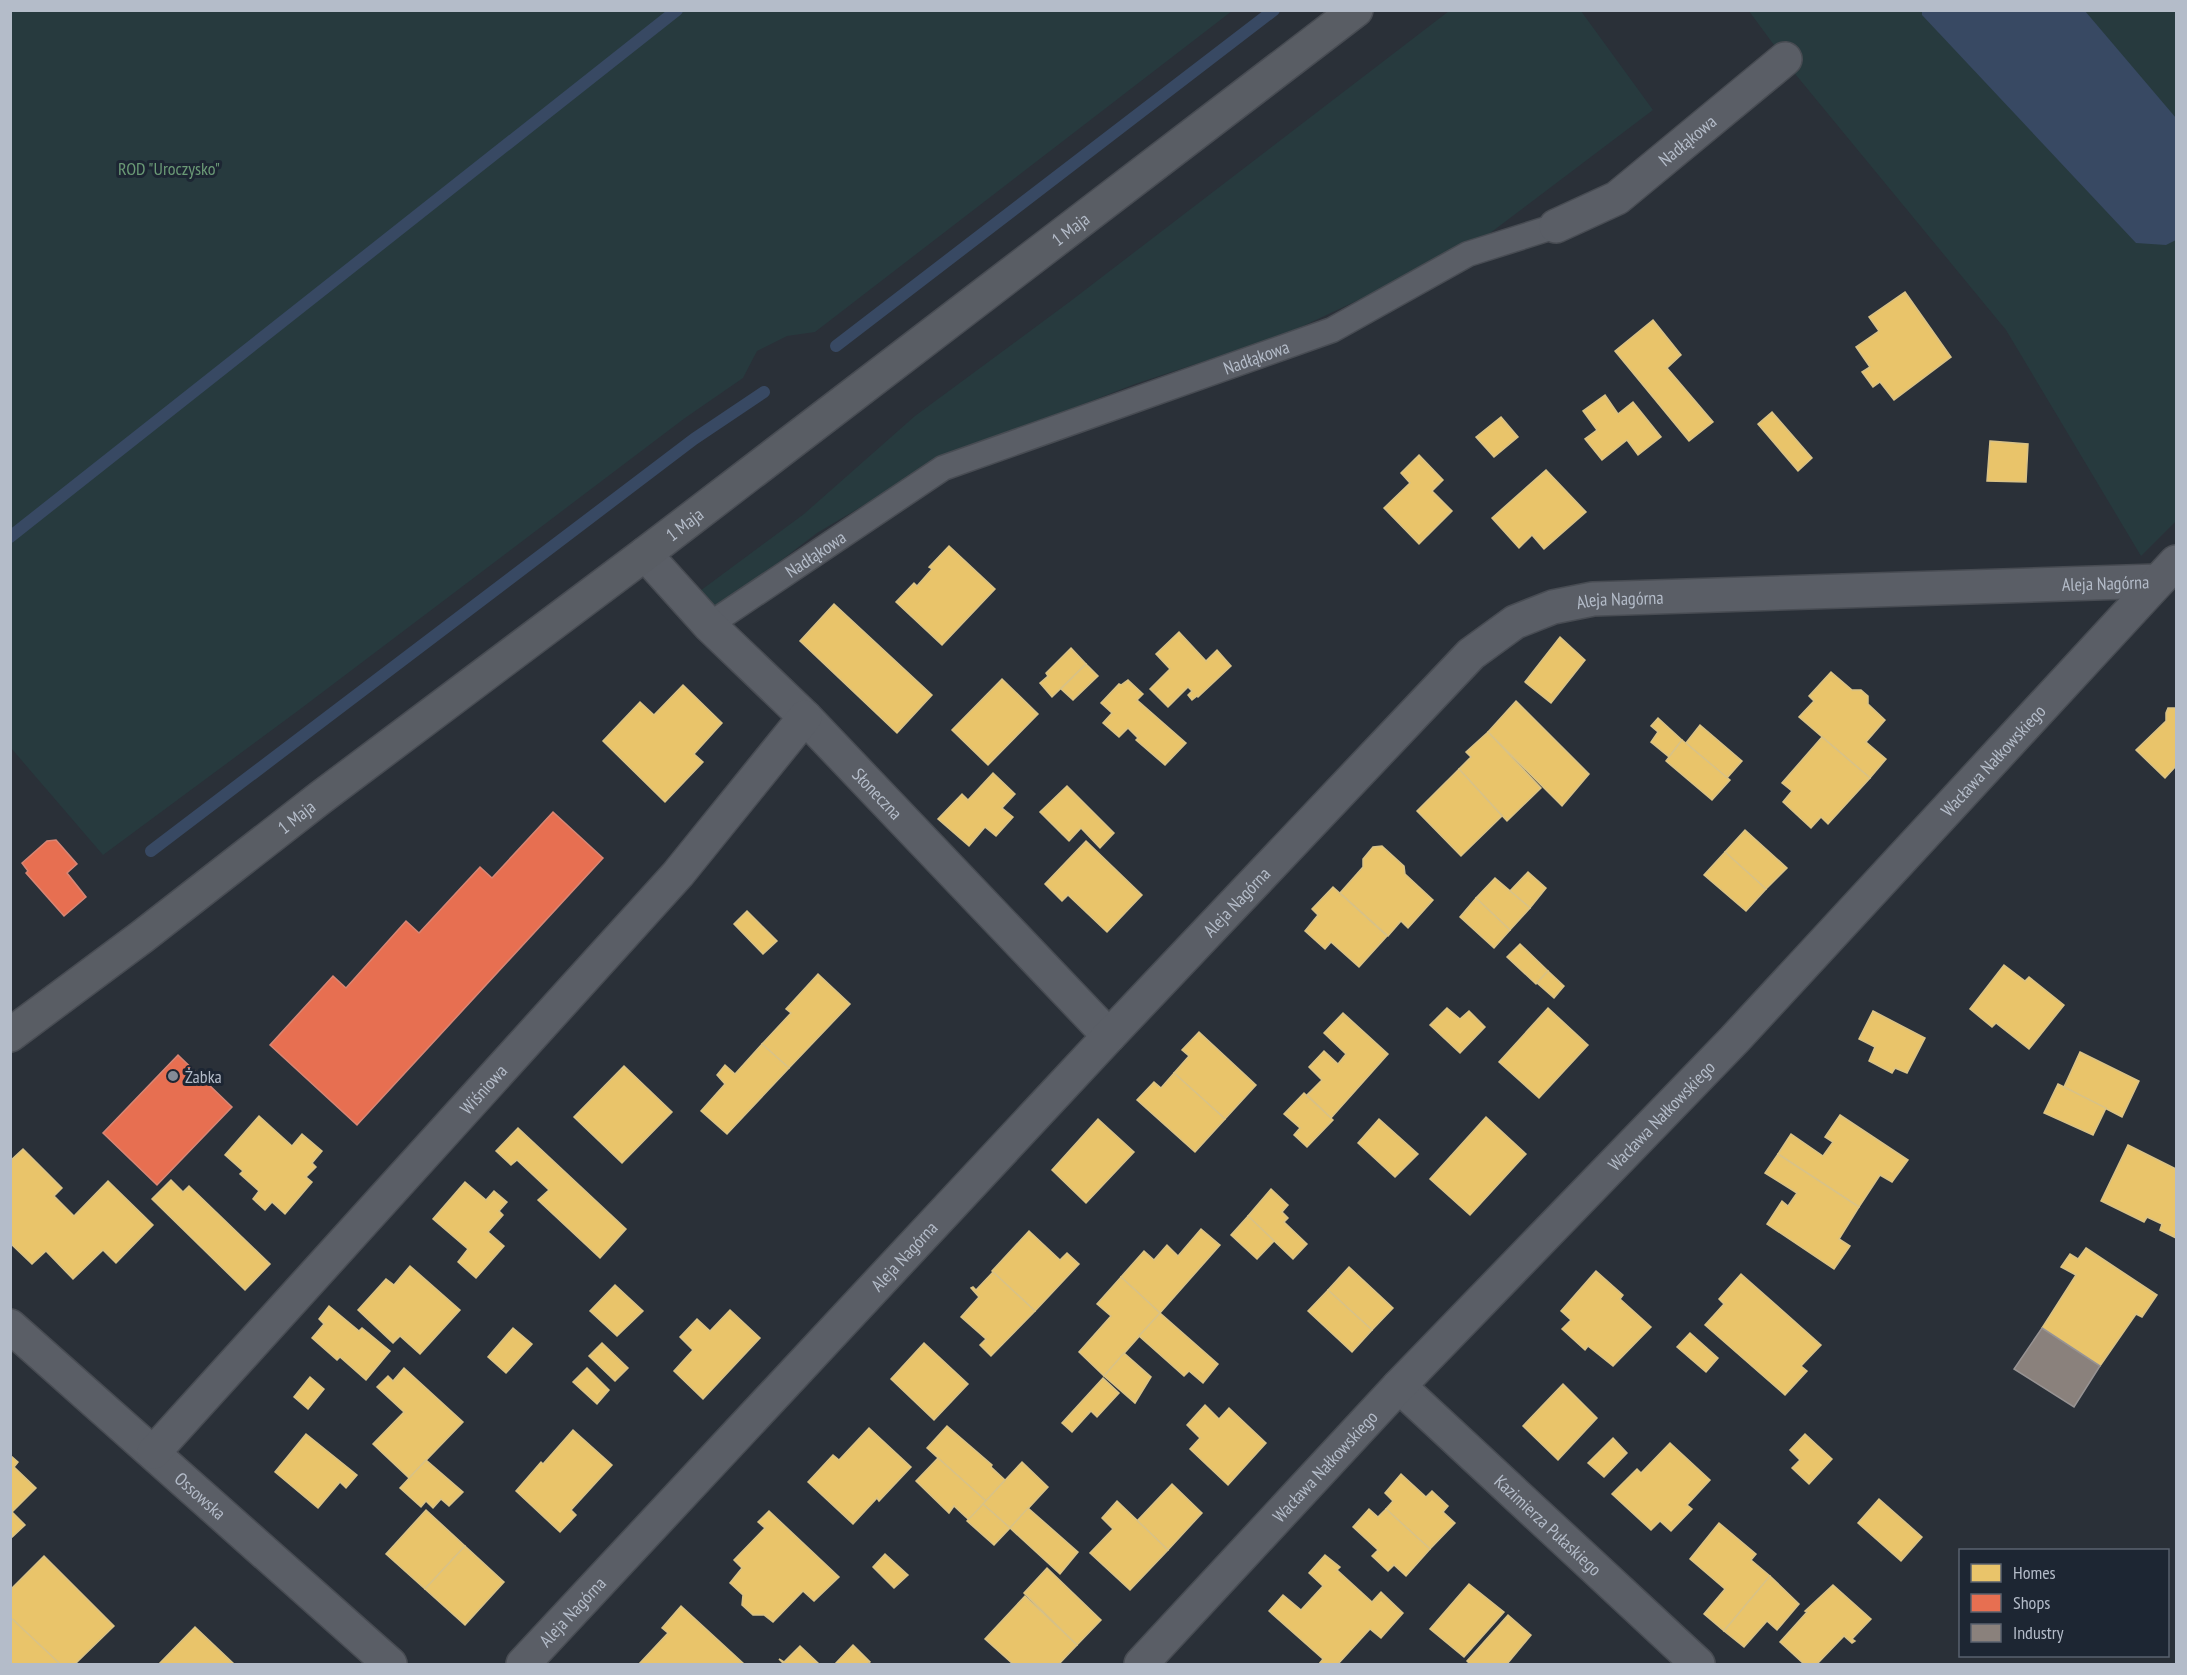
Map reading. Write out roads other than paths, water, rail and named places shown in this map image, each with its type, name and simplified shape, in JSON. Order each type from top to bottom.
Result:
[{"type":"main road","name":"1 Maja","points":[[10,1035],[645,554],[1356,10]]},
{"type":"street","name":"Nadłąkowa","points":[[1556,226],[1617,198],[1785,59]]},
{"type":"street","name":"Słoneczna","points":[[645,554],[709,625],[805,717],[1110,1036]]},
{"type":"street","name":"Aleja Nagórna","points":[[524,1665],[1110,1036],[1471,654],[1515,622],[1553,607],[1593,599],[2168,571]]},
{"type":"street","name":"Wacława Nałkowskiego","points":[[1140,1665],[1399,1386],[1734,1040],[2168,571]]},
{"type":"street","name":"Wiśniowa","points":[[154,1452],[678,874],[805,717]]},
{"type":"street","name":"Ossowska","points":[[10,1326],[154,1452],[390,1665]]},
{"type":"street","name":"Kazimierza Pułaskiego","points":[[1399,1386],[1698,1665]]},
{"type":"lane","name":"Nadłąkowa","points":[[709,625],[943,468],[1332,330],[1468,254],[1556,226]]},
{"type":"water","points":[[1922,11],[2085,11],[2176,118],[2176,240],[2166,245],[2136,243],[1922,15]]},
{"type":"waterway","points":[[10,537],[677,10]]},
{"type":"waterway","points":[[836,346],[1274,10]]},
{"type":"waterway","points":[[151,851],[694,439],[764,392]]},
{"type":"place","name":"Żabka","points":[[173,1076]]},
{"type":"park label","name":"ROD \"Uroczysko\"","points":[[169,168]]}]
